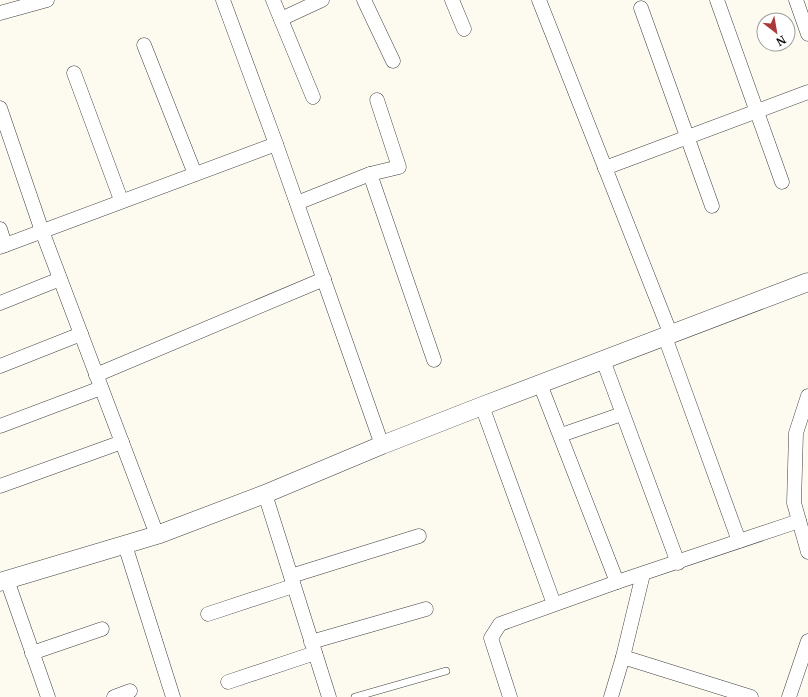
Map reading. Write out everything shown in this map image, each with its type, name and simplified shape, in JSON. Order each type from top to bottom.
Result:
[{"type":"street","points":[[0,13],[47,0]]},
{"type":"street","points":[[224,0],[382,445]]},
{"type":"street","points":[[273,0],[313,97]]},
{"type":"street","points":[[281,19],[322,0]]},
{"type":"street","points":[[364,0],[393,61]]},
{"type":"street","points":[[452,0],[464,29]]},
{"type":"street","points":[[717,0],[755,110],[782,182]]},
{"type":"street","points":[[796,0],[808,34]]},
{"type":"street","points":[[543,2],[668,336],[739,541]]},
{"type":"street","points":[[641,8],[712,206]]},
{"type":"street","points":[[144,45],[195,174]]},
{"type":"street","points":[[74,73],[121,200]]},
{"type":"street","points":[[605,168],[755,110],[808,92]]},
{"type":"street","points":[[297,203],[370,174],[399,167],[377,100]]},
{"type":"street","points":[[0,108],[42,231],[157,535]]},
{"type":"street","points":[[0,229],[3,246],[121,200],[276,144]]},
{"type":"street","points":[[370,174],[434,360]]},
{"type":"street","points":[[0,302],[60,279]]},
{"type":"street","points":[[0,426],[324,279]]},
{"type":"street","points":[[48,697],[3,581],[157,535],[265,494],[382,445],[482,406],[808,282]]},
{"type":"street","points":[[0,366],[81,334]]},
{"type":"street","points":[[603,360],[678,563]]},
{"type":"street","points":[[540,384],[561,435],[616,582]]},
{"type":"street","points":[[808,396],[796,433],[794,503],[808,552]]},
{"type":"street","points":[[482,406],[554,604]]},
{"type":"street","points":[[561,435],[622,414]]},
{"type":"street","points":[[0,486],[122,442]]},
{"type":"street","points":[[265,494],[329,697]]},
{"type":"street","points":[[510,697],[491,638],[500,624],[616,582],[678,563],[799,521]]},
{"type":"street","points":[[208,614],[292,581],[419,536]]},
{"type":"street","points":[[125,545],[174,697]]},
{"type":"street","points":[[610,697],[623,656],[643,574]]},
{"type":"street","points":[[228,682],[313,648],[426,609]]},
{"type":"street","points":[[32,653],[102,629]]},
{"type":"street","points":[[789,697],[808,641]]},
{"type":"street","points":[[623,656],[751,697]]},
{"type":"street","points":[[114,697],[130,691]]},
{"type":"lane","points":[[355,697],[446,671]]}]
